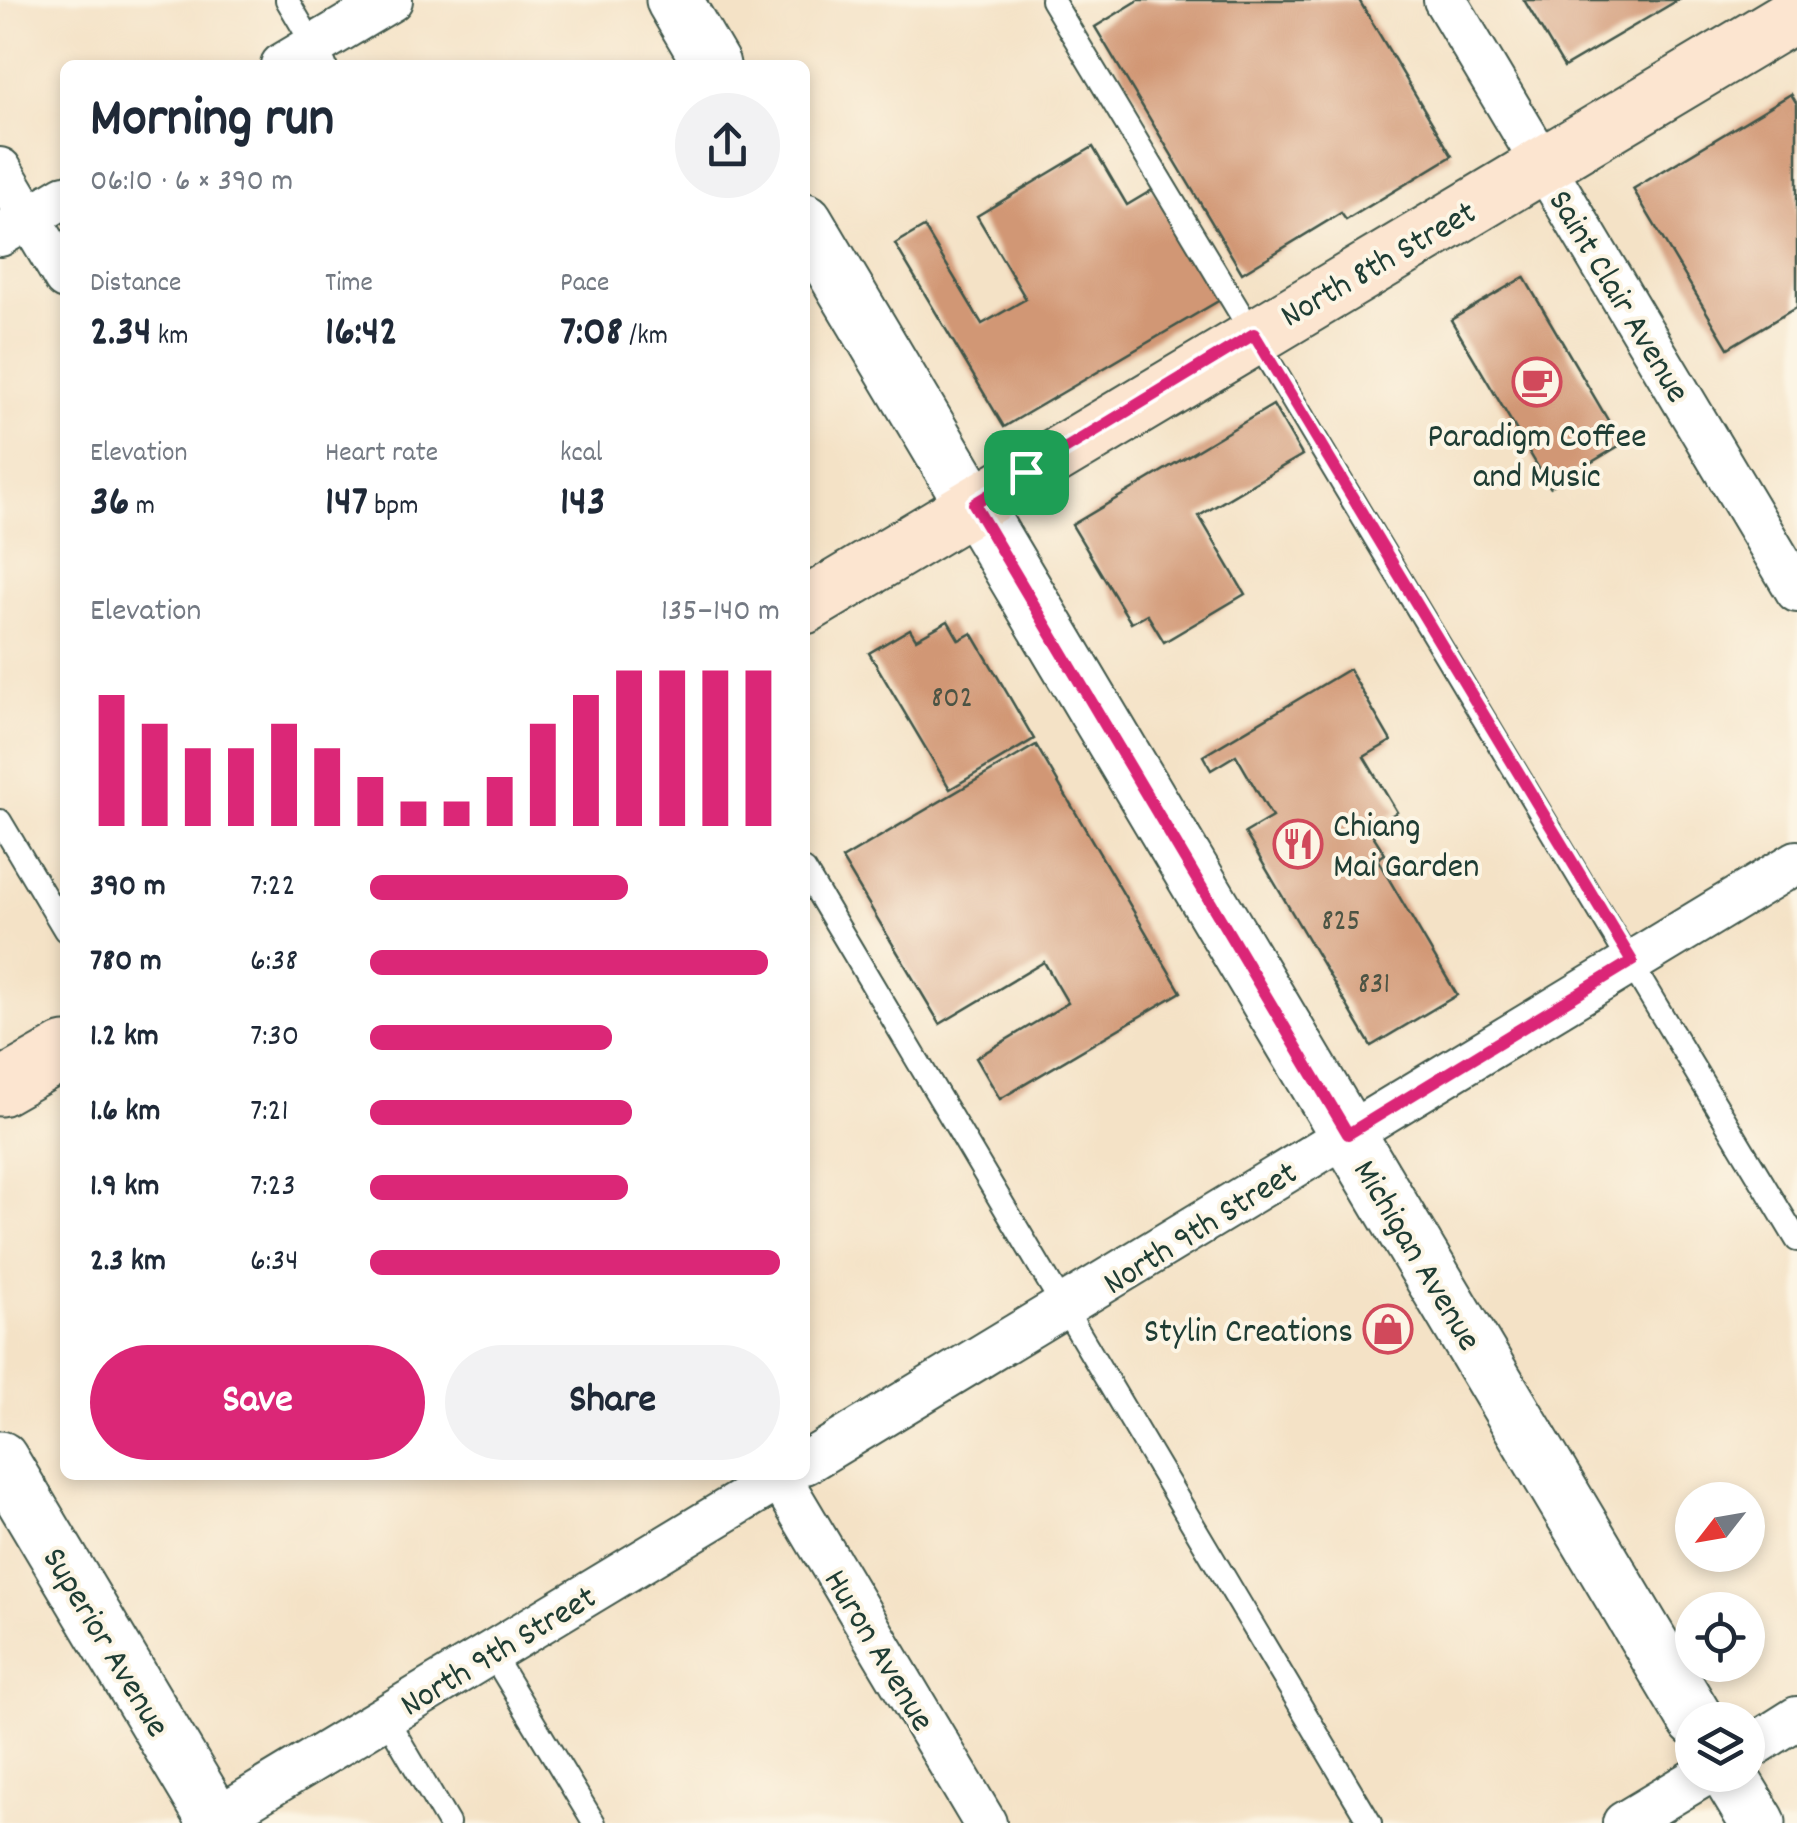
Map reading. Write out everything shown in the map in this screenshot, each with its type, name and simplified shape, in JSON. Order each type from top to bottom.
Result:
[{"type":"main road","name":"North 8th Street","points":[[810,603],[1254,334],[1797,13]]},
{"type":"main road","points":[[0,1088],[60,1053]]},
{"type":"street","points":[[307,59],[390,0]]},
{"type":"street","points":[[674,0],[709,60]]},
{"type":"street","name":"Saint Clair Avenue","points":[[1445,0],[1797,591]]},
{"type":"street","points":[[0,169],[14,226],[60,273]]},
{"type":"street","points":[[14,226],[60,199]]},
{"type":"street","name":"Michigan Avenue","points":[[810,229],[1685,1702]]},
{"type":"street","name":"North 9th Street","points":[[810,1459],[1066,1308],[1797,862]]},
{"type":"street","name":"Superior Avenue","points":[[0,1459],[213,1822]]},
{"type":"street","name":"North 9th Street","points":[[213,1822],[775,1480]]},
{"type":"street","name":"Huron Avenue","points":[[791,1480],[985,1823]]},
{"type":"street","points":[[1765,1738],[1797,1718]]},
{"type":"street","points":[[1624,1823],[1676,1792]]},
{"type":"street","points":[[1739,1792],[1758,1823]]},
{"type":"lane","points":[[286,0],[307,59]]},
{"type":"lane","points":[[1052,0],[1797,1240]]},
{"type":"lane","points":[[0,821],[60,922]]},
{"type":"lane","points":[[810,880],[1370,1823]]},
{"type":"lane","points":[[491,1652],[594,1823]]},
{"type":"lane","points":[[385,1716],[448,1823]]},
{"type":"building","points":[[1139,0],[1359,0],[1452,156],[1346,220],[1341,213],[1242,273],[1095,27]]},
{"type":"building","points":[[1524,0],[1678,0],[1564,67]]},
{"type":"building","points":[[1791,94],[1797,104],[1797,307],[1728,348],[1633,189]]},
{"type":"building","points":[[1093,147],[1127,205],[1154,189],[1220,300],[1004,427],[895,244],[924,227],[982,324],[1026,299],[977,216]]},
{"type":"building","name":"Paradigm Coffee and Music","points":[[1524,277],[1622,444],[1550,487],[1451,320]]},
{"type":"building","points":[[1273,405],[1302,455],[1199,516],[1245,594],[1164,642],[1147,614],[1131,623],[1072,525]]},
{"type":"building","points":[[948,621],[959,640],[972,633],[1034,739],[950,789],[869,653],[910,629],[916,639]]},
{"type":"building","points":[[1349,669],[1391,741],[1364,757],[1397,812],[1369,829],[1385,854],[1377,859],[1457,995],[1371,1046],[1245,833],[1272,817],[1236,755],[1211,770],[1203,756]]},
{"type":"building","points":[[1036,745],[1181,992],[1000,1099],[976,1058],[1068,1003],[1044,962],[940,1024],[842,859]]},
{"type":"place","name":"Paradigm Coffee and Music","points":[[1537,382]]},
{"type":"place","name":"Chiang Mai Garden","points":[[1298,844]]},
{"type":"place","name":"Stylin Creations","points":[[1388,1329]]},
{"type":"route","points":[[1254,334],[1632,961],[1348,1134],[974,504],[1026,472],[1254,334]]}]
